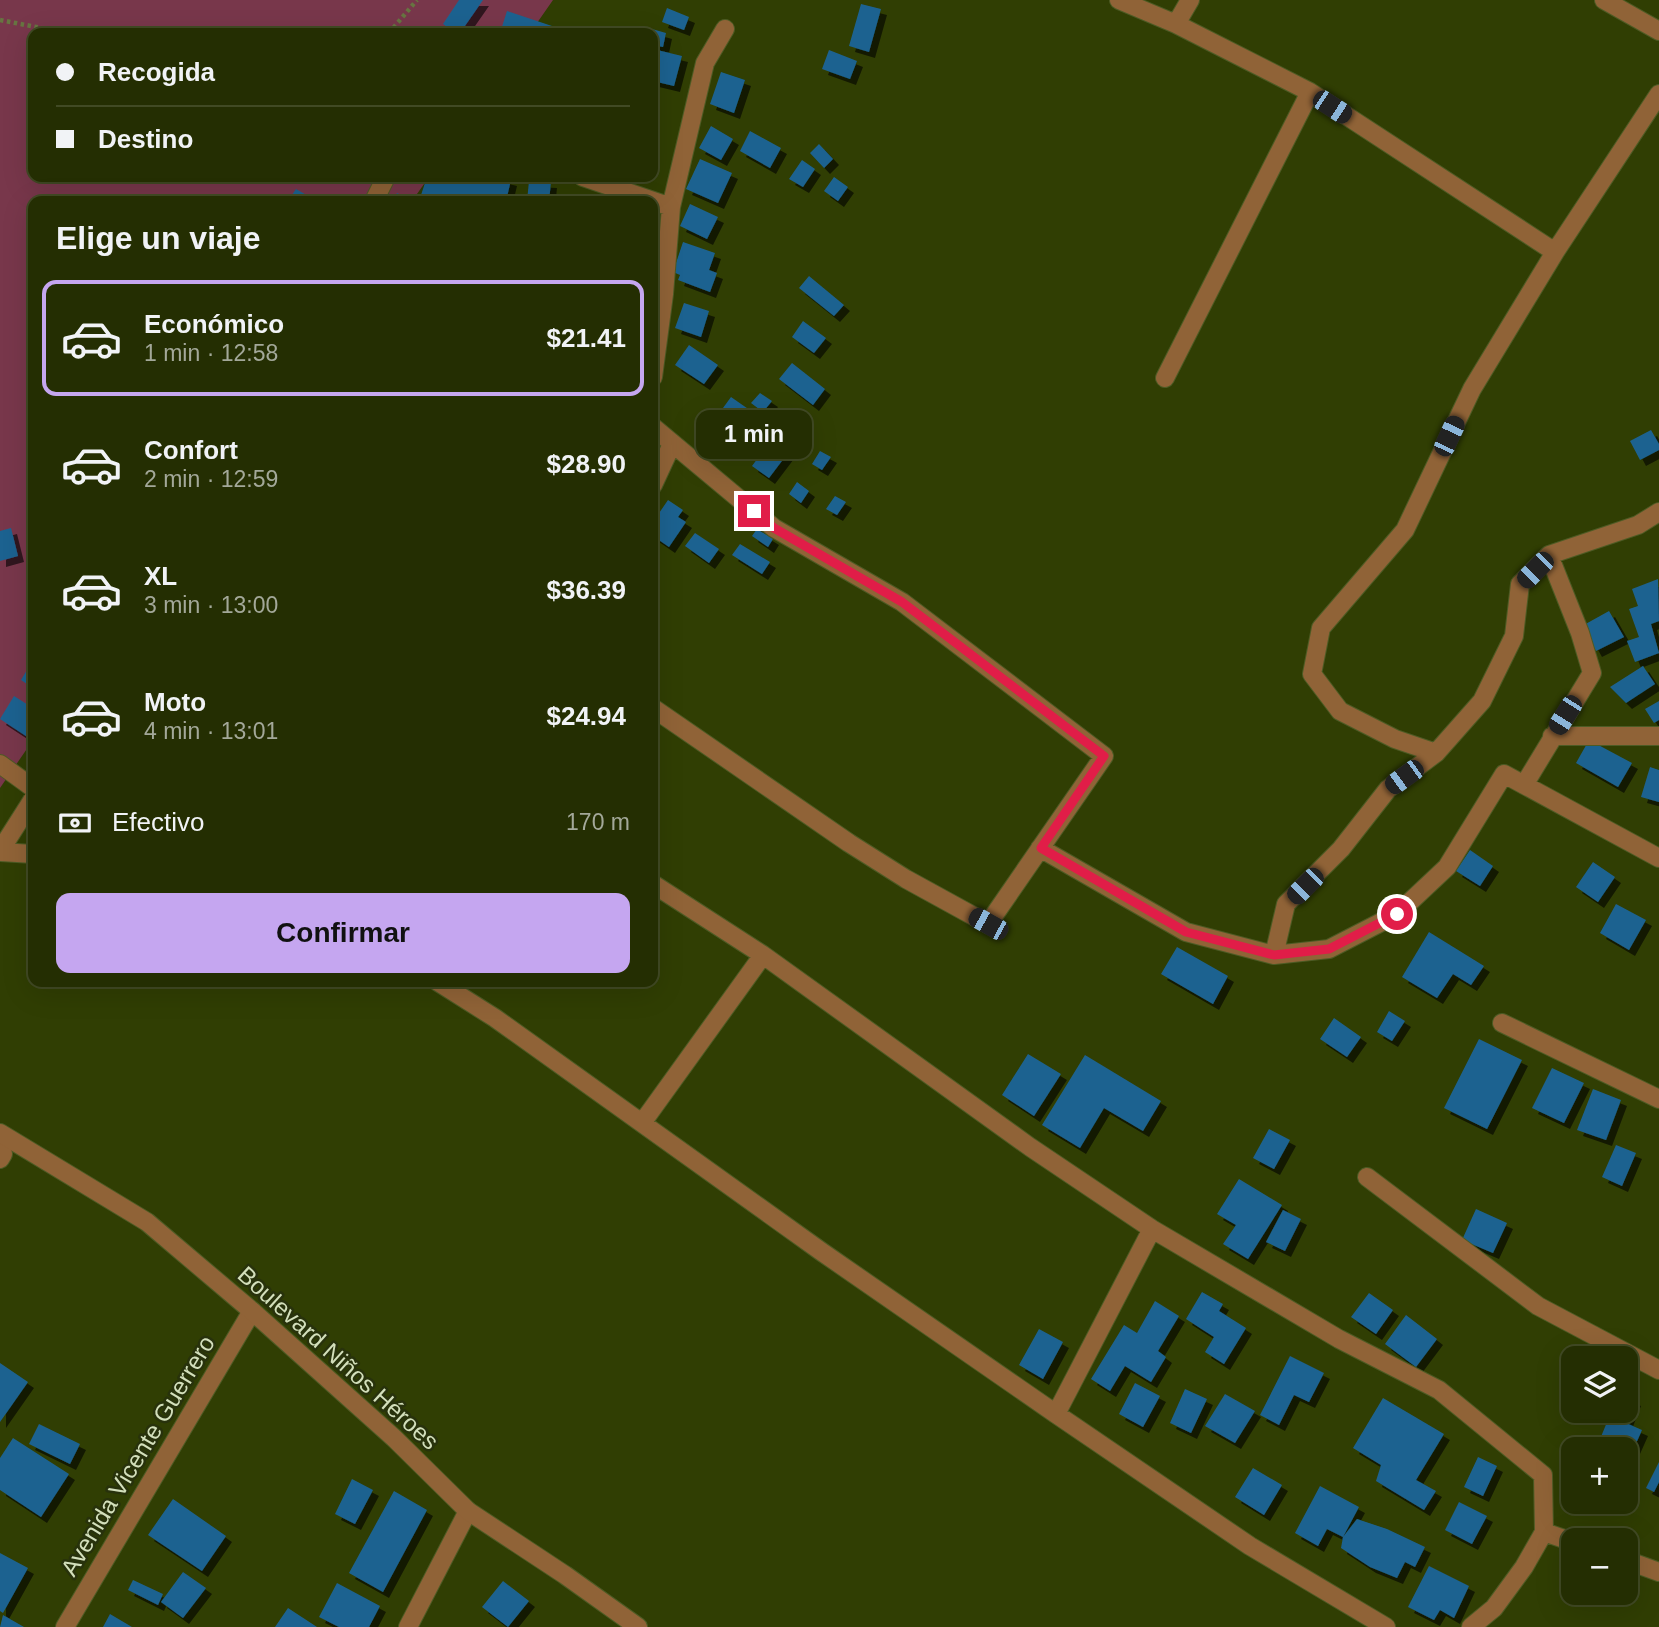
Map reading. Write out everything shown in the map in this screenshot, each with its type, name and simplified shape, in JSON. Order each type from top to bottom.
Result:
[{"type":"street","points":[[1119,0],[1176,24],[1310,92],[1555,252]]},
{"type":"street","points":[[1176,24],[1190,0]]},
{"type":"street","points":[[1604,0],[1659,31]]},
{"type":"street","points":[[658,339],[671,208],[705,63],[725,29]]},
{"type":"street","points":[[1164,378],[1310,92]]},
{"type":"street","points":[[1436,753],[1395,740],[1340,711],[1312,674],[1321,628],[1405,530],[1472,389],[1555,252],[1659,93]]},
{"type":"street","points":[[597,182],[637,196]]},
{"type":"street","points":[[658,203],[671,208]]},
{"type":"street","points":[[658,431],[774,528],[902,602],[1104,756],[988,924],[906,879],[849,843],[658,711]]},
{"type":"street","points":[[658,474],[672,444]]},
{"type":"street","points":[[1274,955],[1286,904],[1341,849],[1388,789],[1436,753],[1482,701],[1514,636],[1520,584],[1549,555],[1638,525],[1659,512]]},
{"type":"street","points":[[1524,785],[1592,673],[1580,633],[1549,555]]},
{"type":"street","points":[[1552,736],[1659,736]]},
{"type":"street","points":[[0,764],[28,784]]},
{"type":"street","points":[[1041,848],[1186,932],[1274,955],[1329,949],[1397,914],[1447,867],[1504,774],[1659,858]]},
{"type":"street","points":[[28,807],[0,852],[28,854]]},
{"type":"street","points":[[658,887],[763,956],[1030,1147],[1152,1229],[1339,1339],[1439,1390],[1543,1475],[1544,1532],[1524,1567],[1494,1608],[1471,1627]]},
{"type":"street","points":[[642,1123],[763,956]]},
{"type":"street","points":[[446,987],[495,1018],[833,1260],[1056,1414],[1250,1546],[1386,1627]]},
{"type":"street","points":[[1502,1023],[1659,1099]]},
{"type":"street","name":"Boulevard Niños Héroes","points":[[0,1133],[147,1222],[253,1311],[394,1438],[468,1511],[638,1627]]},
{"type":"street","points":[[0,1142],[3,1154],[0,1159]]},
{"type":"street","points":[[1367,1177],[1538,1306],[1659,1370]]},
{"type":"street","points":[[1056,1414],[1152,1229]]},
{"type":"street","name":"Avenida Vicente Guerrero","points":[[65,1627],[253,1311]]},
{"type":"street","points":[[408,1627],[468,1511]]},
{"type":"street","points":[[1544,1532],[1561,1538]]},
{"type":"street","points":[[1638,1564],[1659,1572]]},
{"type":"path","points":[[393,28],[417,0]]},
{"type":"path","points":[[0,20],[41,28]]},
{"type":"shaded area","points":[[0,0],[553,0],[533,28],[28,28],[28,182],[425,182],[416,196],[28,196],[28,747],[0,788]]},
{"type":"building","points":[[459,0],[483,0],[463,28],[448,28],[443,24]]},
{"type":"building","points":[[861,4],[881,9],[869,52],[849,46]]},
{"type":"building","points":[[667,8],[689,17],[684,30],[662,22]]},
{"type":"building","points":[[507,11],[558,28],[502,28]]},
{"type":"building","points":[[658,31],[666,33],[663,47],[658,46]]},
{"type":"building","points":[[658,50],[682,56],[674,86],[658,82]]},
{"type":"building","points":[[829,50],[857,61],[850,79],[822,69]]},
{"type":"building","points":[[721,72],[745,80],[734,113],[710,104]]},
{"type":"building","points":[[711,126],[733,139],[721,160],[699,148]]},
{"type":"building","points":[[750,131],[781,148],[770,168],[740,151]]},
{"type":"building","points":[[819,144],[833,159],[824,168],[810,153]]},
{"type":"building","points":[[700,159],[732,173],[718,203],[686,189]]},
{"type":"building","points":[[802,160],[815,169],[803,187],[789,179]]},
{"type":"building","points":[[834,177],[848,187],[838,201],[824,191]]},
{"type":"building","points":[[425,182],[511,182],[507,196],[421,196]]},
{"type":"building","points":[[529,182],[551,182],[550,196],[528,196]]},
{"type":"building","points":[[296,189],[308,196],[291,196]]},
{"type":"building","points":[[690,204],[718,217],[707,239],[680,226]]},
{"type":"building","points":[[683,242],[715,253],[709,270],[717,273],[710,292],[678,280],[680,275],[673,272]]},
{"type":"building","points":[[809,276],[844,305],[834,316],[799,288]]},
{"type":"building","points":[[684,303],[709,311],[701,337],[675,328]]},
{"type":"building","points":[[803,321],[826,338],[814,353],[792,337]]},
{"type":"building","points":[[689,345],[718,365],[704,384],[675,365]]},
{"type":"building","points":[[792,363],[825,389],[813,405],[779,379]]},
{"type":"building","points":[[760,393],[772,401],[763,412],[751,403]]},
{"type":"building","points":[[731,397],[754,413],[730,446],[707,430]]},
{"type":"building","points":[[780,428],[797,441],[769,478],[752,466]]},
{"type":"building","points":[[1651,430],[1659,444],[1659,450],[1640,460],[1630,441]]},
{"type":"building","points":[[820,451],[831,457],[822,470],[812,464]]},
{"type":"building","points":[[797,482],[809,491],[801,503],[789,494]]},
{"type":"building","points":[[835,496],[846,502],[837,515],[826,509]]},
{"type":"building","points":[[668,500],[683,510],[678,517],[686,522],[669,547],[658,539],[658,515]]},
{"type":"building","points":[[11,528],[18,556],[0,561],[0,531]]},
{"type":"building","points":[[757,529],[773,539],[768,547],[752,536]]},
{"type":"building","points":[[695,533],[719,549],[709,563],[685,546]]},
{"type":"building","points":[[740,544],[770,562],[762,574],[732,555]]},
{"type":"building","points":[[1658,579],[1659,621],[1651,624],[1659,653],[1635,662],[1627,641],[1639,637],[1629,609],[1638,606],[1632,589]]},
{"type":"building","points":[[1609,611],[1624,637],[1596,651],[1582,626]]},
{"type":"building","points":[[1643,666],[1655,684],[1626,703],[1610,687]]},
{"type":"building","points":[[28,668],[28,685],[21,680]]},
{"type":"building","points":[[14,696],[28,705],[28,737],[0,719]]},
{"type":"building","points":[[1659,701],[1659,720],[1654,723],[1645,709]]},
{"type":"building","points":[[1589,740],[1632,763],[1618,787],[1576,763]]},
{"type":"building","points":[[1650,767],[1659,770],[1659,802],[1641,797]]},
{"type":"building","points":[[1470,850],[1493,866],[1480,886],[1456,871]]},
{"type":"building","points":[[1593,862],[1615,877],[1598,902],[1576,887]]},
{"type":"building","points":[[1616,904],[1646,920],[1629,950],[1600,933]]},
{"type":"building","points":[[1429,932],[1484,966],[1471,985],[1453,974],[1437,998],[1402,977]]},
{"type":"building","points":[[1177,947],[1228,976],[1213,1004],[1161,974]]},
{"type":"building","points":[[1389,1011],[1405,1021],[1392,1041],[1377,1032]]},
{"type":"building","points":[[1334,1018],[1361,1037],[1347,1057],[1320,1039]]},
{"type":"building","points":[[1479,1039],[1522,1060],[1487,1129],[1444,1108]]},
{"type":"building","points":[[1028,1054],[1061,1074],[1034,1116],[1002,1095]]},
{"type":"building","points":[[1085,1055],[1161,1101],[1143,1131],[1104,1108],[1080,1148],[1042,1125]]},
{"type":"building","points":[[1552,1068],[1584,1083],[1564,1123],[1532,1108]]},
{"type":"building","points":[[1593,1089],[1621,1100],[1606,1140],[1577,1130]]},
{"type":"building","points":[[1269,1129],[1290,1140],[1274,1169],[1253,1158]]},
{"type":"building","points":[[1616,1145],[1636,1153],[1622,1186],[1602,1177]]},
{"type":"building","points":[[1239,1179],[1282,1205],[1248,1259],[1223,1244],[1236,1225],[1217,1214]]},
{"type":"building","points":[[1476,1209],[1507,1223],[1493,1253],[1462,1240]]},
{"type":"building","points":[[1283,1210],[1301,1219],[1285,1251],[1266,1242]]},
{"type":"building","points":[[1202,1292],[1223,1304],[1219,1311],[1246,1328],[1224,1364],[1205,1352],[1214,1337],[1186,1319]]},
{"type":"building","points":[[1369,1293],[1393,1310],[1376,1334],[1351,1317]]},
{"type":"building","points":[[1155,1301],[1179,1316],[1158,1351],[1166,1357],[1151,1382],[1125,1366],[1110,1391],[1091,1379],[1124,1325],[1137,1333]]},
{"type":"building","points":[[1406,1315],[1437,1339],[1416,1367],[1385,1344]]},
{"type":"building","points":[[1039,1329],[1063,1342],[1043,1379],[1019,1365]]},
{"type":"building","points":[[1290,1356],[1324,1373],[1309,1402],[1294,1395],[1279,1425],[1260,1415]]},
{"type":"building","points":[[0,1363],[28,1382],[0,1422]]},
{"type":"building","points":[[1135,1383],[1160,1396],[1143,1427],[1119,1414]]},
{"type":"building","points":[[1185,1389],[1207,1399],[1191,1433],[1170,1423]]},
{"type":"building","points":[[1225,1394],[1255,1411],[1235,1443],[1205,1426]]},
{"type":"building","points":[[1383,1398],[1444,1434],[1416,1480],[1436,1491],[1424,1510],[1376,1481],[1381,1465],[1353,1448]]},
{"type":"building","points":[[1607,1423],[1626,1423],[1642,1430],[1638,1439],[1601,1437]]},
{"type":"building","points":[[39,1424],[80,1444],[70,1464],[29,1444]]},
{"type":"building","points":[[13,1438],[69,1474],[41,1517],[0,1490],[0,1458]]},
{"type":"building","points":[[1478,1457],[1497,1466],[1483,1496],[1464,1487]]},
{"type":"building","points":[[1659,1462],[1659,1482],[1654,1492],[1646,1488]]},
{"type":"building","points":[[1253,1468],[1282,1485],[1264,1515],[1235,1497]]},
{"type":"building","points":[[352,1479],[373,1490],[355,1524],[335,1514]]},
{"type":"building","points":[[1320,1486],[1359,1507],[1343,1537],[1327,1529],[1318,1546],[1295,1533]]},
{"type":"building","points":[[394,1491],[427,1510],[383,1592],[349,1573]]},
{"type":"building","points":[[173,1499],[226,1536],[202,1571],[148,1535]]},
{"type":"building","points":[[1459,1502],[1487,1516],[1472,1544],[1445,1530]]},
{"type":"building","points":[[1357,1519],[1387,1529],[1425,1547],[1415,1567],[1405,1562],[1397,1578],[1370,1567],[1341,1548],[1343,1537]]},
{"type":"building","points":[[0,1553],[28,1568],[3,1613],[0,1611]]},
{"type":"building","points":[[1429,1566],[1469,1586],[1454,1618],[1440,1610],[1434,1620],[1408,1607]]},
{"type":"building","points":[[183,1572],[206,1588],[183,1618],[161,1602]]},
{"type":"building","points":[[133,1580],[163,1594],[158,1605],[128,1590]]},
{"type":"building","points":[[503,1581],[529,1601],[508,1627],[482,1607]]},
{"type":"building","points":[[337,1583],[380,1606],[369,1627],[339,1627],[319,1617]]},
{"type":"building","points":[[288,1608],[317,1627],[275,1627]]},
{"type":"building","points":[[110,1614],[132,1627],[103,1627]]},
{"type":"building","points":[[3,1615],[24,1627],[0,1627]]},
{"type":"route","points":[[754,511],[774,528],[902,602],[1104,756],[1041,848],[1186,932],[1274,955],[1329,949],[1397,914]]}]
